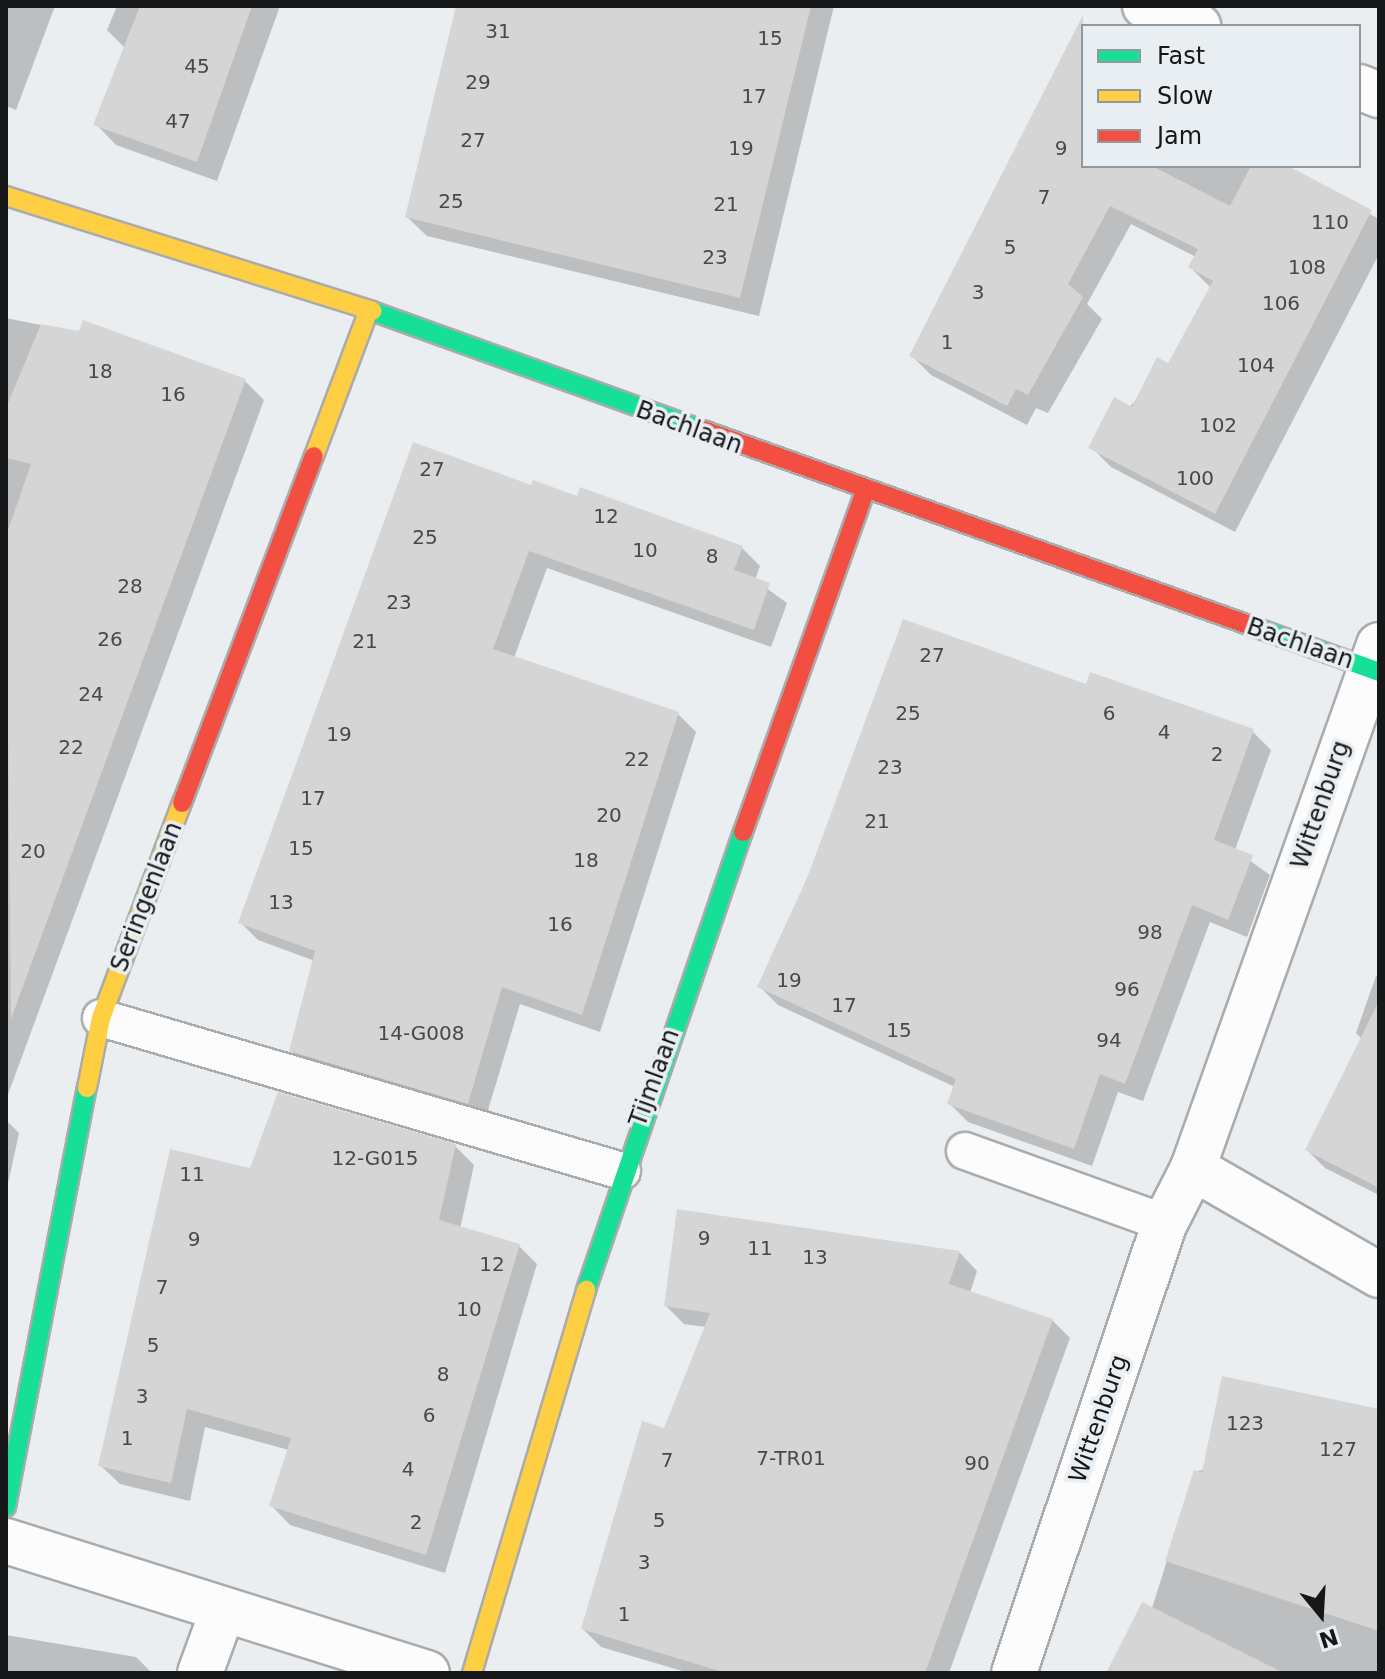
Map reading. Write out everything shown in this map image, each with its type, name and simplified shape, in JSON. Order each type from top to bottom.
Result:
[{"type":"street","points":[[1145,6],[1193,24]]},
{"type":"street","name":"Bachlaan","points":[[6,196],[369,310],[865,492],[1376,662]]},
{"type":"street","name":"Seringenlaan","points":[[6,1507],[101,1018],[369,310]]},
{"type":"street","name":"Tijmlaan","points":[[472,1673],[622,1171],[865,492]]},
{"type":"street","name":"Wittenburg","points":[[1014,1673],[1165,1223],[1193,1168],[1376,662]]},
{"type":"street","points":[[1193,1168],[1379,1275]]},
{"type":"street","points":[[6,1541],[427,1673]]},
{"type":"street","points":[[200,1673],[223,1610]]},
{"type":"lane","points":[[101,1018],[622,1171]]},
{"type":"lane","points":[[965,1151],[1165,1223]]},
{"type":"building","points":[[140,6],[252,6],[197,162],[93,125]]},
{"type":"building","points":[[456,6],[811,6],[740,298],[405,217]]},
{"type":"building","points":[[1083,15],[1081,168],[1156,168],[1230,206],[1250,168],[1292,168],[1372,210],[1215,514],[1088,448],[1114,397],[1132,407],[1157,357],[1168,363],[1213,281],[1188,267],[1198,249],[1110,206],[1068,284],[1083,297],[1028,395],[1016,389],[1007,406],[909,356]]},
{"type":"building","points":[[83,320],[246,379],[11,1019],[6,536],[31,464],[6,458],[6,408],[41,324],[79,331]]},
{"type":"building","points":[[413,442],[531,485],[533,480],[577,496],[580,487],[743,546],[734,570],[770,583],[754,630],[529,551],[493,649],[679,712],[582,1015],[502,987],[468,1104],[289,1051],[315,951],[238,923]]},
{"type":"building","points":[[903,619],[1086,684],[1090,672],[1254,729],[1214,840],[1253,855],[1228,920],[1192,905],[1125,1084],[1100,1074],[1074,1149],[947,1104],[956,1079],[757,987],[807,878]]},
{"type":"building","points":[[1379,1001],[1379,1188],[1305,1150]]},
{"type":"building","points":[[278,1092],[456,1144],[439,1220],[520,1244],[426,1555],[269,1506],[291,1438],[187,1409],[171,1483],[98,1466],[170,1149],[250,1168]]},
{"type":"building","points":[[677,1209],[960,1251],[949,1284],[1053,1319],[925,1673],[726,1673],[581,1629],[642,1421],[664,1428],[710,1313],[664,1306]]},
{"type":"building","points":[[1222,1376],[1379,1409],[1379,1631],[1165,1561],[1194,1470],[1202,1472]]},
{"type":"building","points":[[1142,1602],[1284,1673],[1106,1673]]},
{"type":"traffic: fast","points":[[372,311],[703,430]]},
{"type":"traffic: fast","points":[[1246,624],[1379,672]]},
{"type":"traffic: fast","points":[[586,1290],[743,832]]},
{"type":"traffic: fast","points":[[6,1507],[87,1088]]},
{"type":"traffic: slow","points":[[6,196],[372,311]]},
{"type":"traffic: slow","points":[[314,456],[369,310]]},
{"type":"traffic: slow","points":[[87,1088],[101,1018],[182,803]]},
{"type":"traffic: slow","points":[[472,1673],[586,1290]]},
{"type":"traffic: jam","points":[[703,430],[1246,624]]},
{"type":"traffic: jam","points":[[182,803],[314,456]]},
{"type":"traffic: jam","points":[[743,832],[865,492]]}]
